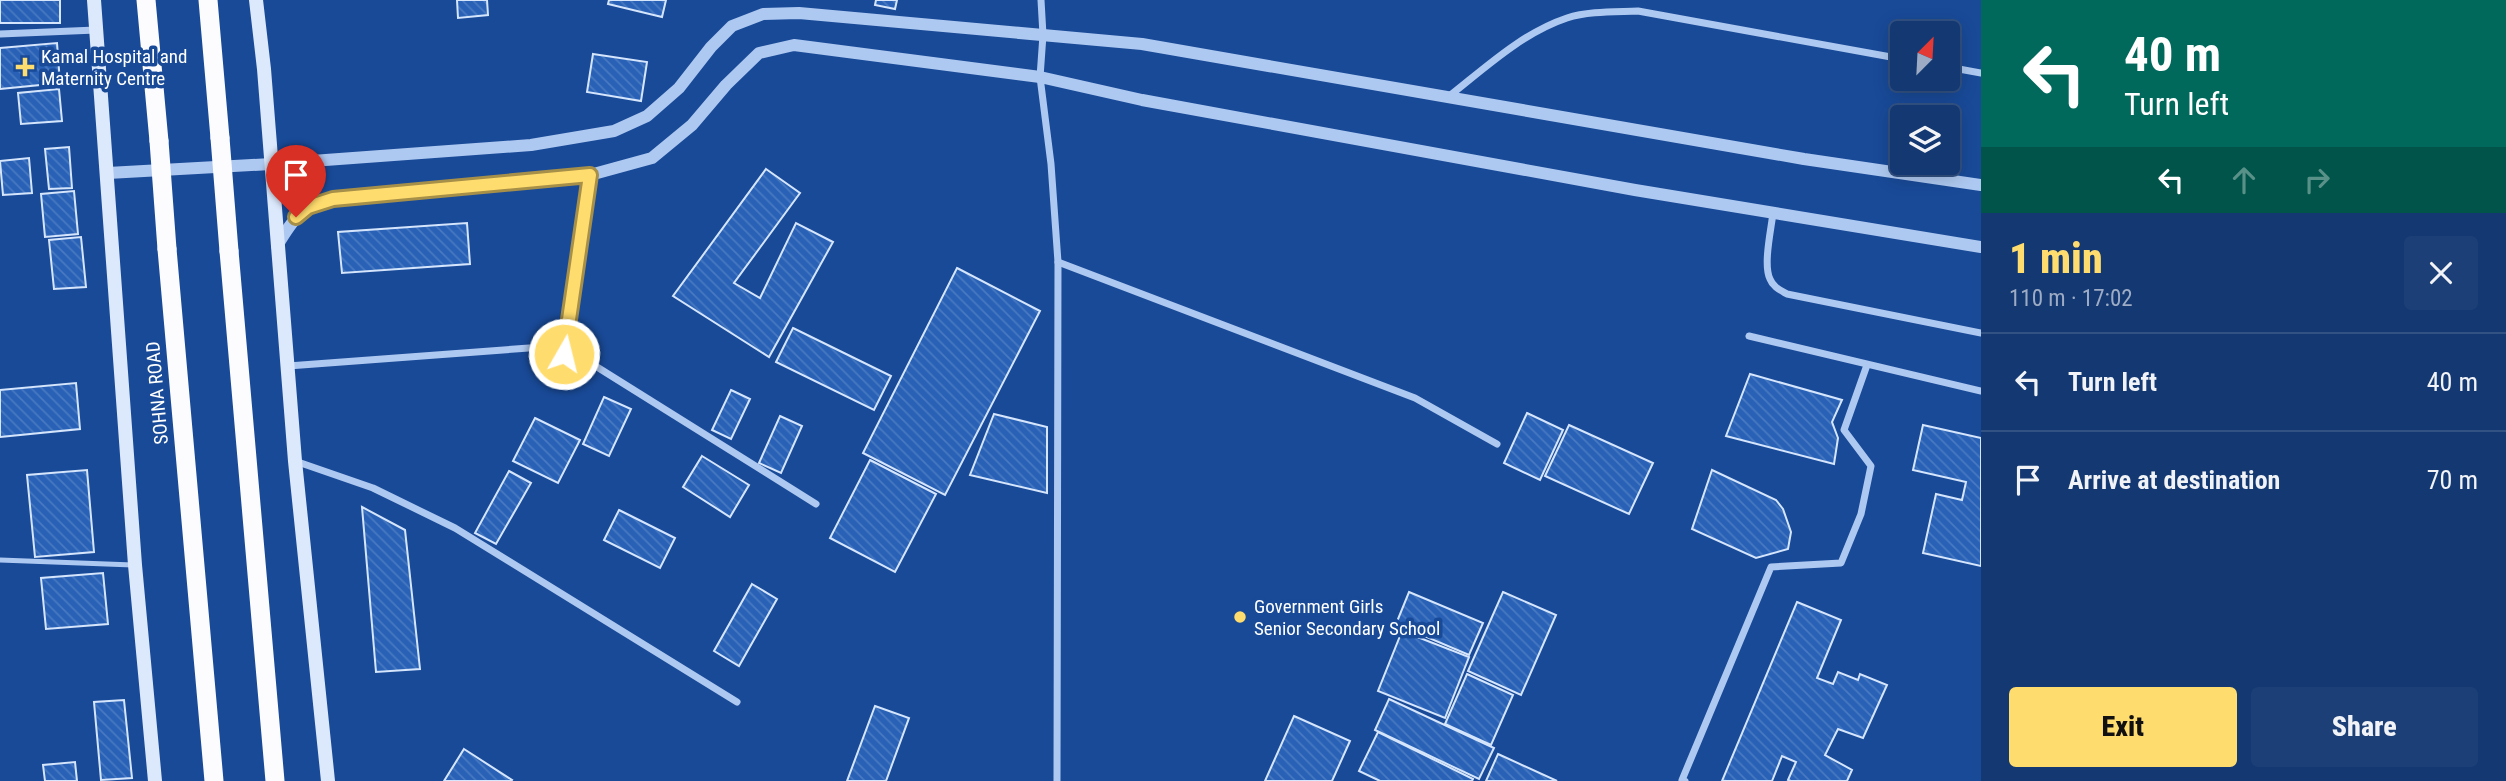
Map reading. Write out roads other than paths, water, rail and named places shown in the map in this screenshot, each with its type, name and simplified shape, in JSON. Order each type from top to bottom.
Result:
[{"type":"highway","name":"SOHNA ROAD","points":[[146,0],[214,781]]},
{"type":"highway","points":[[208,0],[275,781]]},
{"type":"main road","points":[[94,0],[135,565],[155,781]]},
{"type":"main road","points":[[256,0],[295,461],[328,781]]},
{"type":"street","points":[[1041,0],[1043,36],[1040,77],[1051,164],[1058,262],[1057,781]]},
{"type":"street","points":[[1448,97],[1513,47],[1542,29],[1569,17],[1605,12],[1638,11],[1890,57]]},
{"type":"street","points":[[108,173],[531,145],[614,131],[647,116],[678,88],[732,26],[763,14],[799,13],[1142,44],[1804,159],[1981,185]]},
{"type":"street","points":[[0,34],[96,30]]},
{"type":"street","points":[[278,246],[296,217],[308,207],[333,199],[590,175],[652,158],[692,125],[726,85],[759,53],[794,45],[1040,77],[1142,100],[1635,190],[1981,247]]},
{"type":"street","points":[[1960,70],[1981,74]]},
{"type":"street","points":[[564,354],[590,175]]},
{"type":"street","points":[[1773,213],[1767,268],[1775,287],[1787,293],[1981,333]]},
{"type":"street","points":[[1058,262],[1415,398],[1497,444]]},
{"type":"street","points":[[1749,336],[1981,391]]},
{"type":"street","points":[[287,366],[543,347],[589,362],[816,505]]},
{"type":"street","points":[[1685,781],[1682,780],[1771,567],[1841,563],[1861,514],[1871,466],[1844,430],[1867,365]]},
{"type":"street","points":[[295,461],[373,488],[455,528],[737,702]]},
{"type":"lane","points":[[0,559],[135,565]]},
{"type":"place","name":"Kamal Hospital and Maternity Centre","points":[[25,67]]},
{"type":"place","name":"Government Girls Senior Secondary School","points":[[1240,617]]}]
